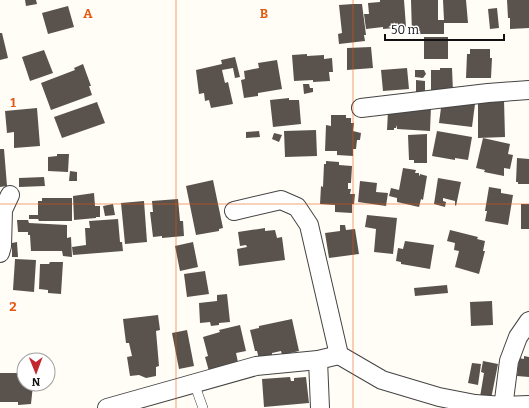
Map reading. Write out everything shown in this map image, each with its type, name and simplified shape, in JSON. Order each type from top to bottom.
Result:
[{"type":"street","points":[[361,108],[488,93],[529,90]]},
{"type":"street","points":[[0,254],[2,246],[3,210],[10,196]]},
{"type":"street","points":[[234,210],[281,200],[297,207],[309,225],[339,355]]},
{"type":"street","points":[[504,407],[509,361],[518,337],[529,321]]},
{"type":"street","points":[[107,408],[256,366],[318,360],[339,355],[382,380],[438,397],[474,404],[504,407],[529,405]]},
{"type":"street","points":[[318,360],[320,408]]},
{"type":"lane","points":[[194,383],[203,408]]},
{"type":"building","points":[[25,0],[36,0],[37,4],[26,6]]},
{"type":"building","points":[[380,0],[404,0],[406,27],[366,29],[364,14],[369,14],[368,3],[380,2]]},
{"type":"building","points":[[411,0],[438,0],[438,20],[444,20],[443,0],[466,0],[468,23],[444,23],[444,34],[412,34]]},
{"type":"building","points":[[507,0],[529,0],[529,28],[510,29]]},
{"type":"building","points":[[362,4],[366,35],[364,35],[365,41],[339,44],[338,34],[342,33],[339,5]]},
{"type":"building","points":[[68,6],[74,27],[48,34],[42,13]]},
{"type":"building","points":[[497,8],[499,28],[490,29],[488,9]]},
{"type":"building","points":[[0,33],[2,33],[8,58],[0,60]]},
{"type":"building","points":[[424,37],[448,37],[448,59],[424,59]]},
{"type":"building","points":[[371,47],[373,68],[347,70],[347,48]]},
{"type":"building","points":[[470,49],[490,49],[490,58],[492,58],[491,78],[466,78],[467,54],[470,54]]},
{"type":"building","points":[[44,50],[53,73],[30,81],[22,57]]},
{"type":"building","points":[[307,54],[307,56],[324,55],[324,59],[332,58],[333,72],[329,72],[330,81],[294,81],[292,55]]},
{"type":"building","points":[[235,57],[240,77],[235,78],[233,68],[222,70],[225,83],[228,82],[233,104],[211,108],[209,100],[205,101],[204,93],[199,94],[196,70],[222,64],[221,60]]},
{"type":"building","points":[[277,60],[282,89],[258,93],[258,96],[244,98],[241,80],[245,79],[244,71],[259,68],[258,63]]},
{"type":"building","points":[[83,64],[91,86],[89,86],[92,95],[51,110],[41,83],[75,70],[74,68]]},
{"type":"building","points":[[407,68],[409,89],[383,91],[381,70]]},
{"type":"building","points":[[440,68],[452,68],[453,92],[431,92],[431,70],[440,70]]},
{"type":"building","points":[[415,70],[424,70],[426,74],[423,78],[415,77]]},
{"type":"building","points":[[416,80],[425,81],[425,92],[416,92]]},
{"type":"building","points":[[303,84],[309,84],[310,88],[313,88],[313,92],[304,94]]},
{"type":"building","points":[[289,98],[289,100],[299,100],[301,124],[273,127],[270,100]]},
{"type":"building","points":[[442,100],[475,104],[472,127],[439,123]]},
{"type":"building","points":[[504,100],[505,137],[478,138],[478,101]]},
{"type":"building","points":[[97,102],[105,123],[62,138],[54,117]]},
{"type":"building","points":[[431,106],[430,131],[397,129],[397,125],[394,130],[387,130],[388,111]]},
{"type":"building","points":[[37,108],[40,146],[14,148],[14,132],[7,133],[5,111]]},
{"type":"building","points":[[331,115],[346,115],[346,118],[351,118],[351,123],[354,123],[353,131],[361,133],[360,140],[357,140],[356,149],[353,149],[353,156],[337,155],[337,151],[325,151],[326,125],[331,126]]},
{"type":"building","points":[[316,130],[317,156],[285,157],[284,131]]},
{"type":"building","points":[[259,131],[260,137],[246,138],[246,132]]},
{"type":"building","points":[[437,131],[472,137],[468,160],[455,158],[455,160],[432,156]]},
{"type":"building","points":[[274,133],[282,135],[279,142],[272,139]]},
{"type":"building","points":[[427,134],[427,163],[414,163],[414,160],[409,160],[408,135]]},
{"type":"building","points":[[483,138],[510,144],[508,154],[513,155],[510,169],[504,168],[504,176],[484,172],[485,170],[476,168]]},
{"type":"building","points":[[0,149],[4,149],[7,186],[0,187]]},
{"type":"building","points":[[57,154],[69,154],[68,172],[48,171],[48,157],[57,156]]},
{"type":"building","points":[[517,158],[529,159],[529,184],[518,184],[518,182],[516,182]]},
{"type":"building","points":[[326,161],[339,162],[339,165],[352,166],[351,183],[348,183],[348,189],[351,189],[350,194],[355,194],[354,204],[352,204],[352,213],[335,212],[335,205],[320,204],[321,186],[323,187],[324,164],[326,164]]},
{"type":"building","points":[[403,168],[416,170],[415,173],[419,173],[420,176],[420,174],[427,176],[423,200],[421,199],[419,207],[397,202],[397,198],[389,196],[391,188],[399,190]]},
{"type":"building","points":[[70,171],[77,172],[77,181],[69,181]]},
{"type":"building","points":[[44,177],[45,186],[19,187],[19,178]]},
{"type":"building","points":[[438,178],[461,182],[456,206],[455,201],[443,198],[443,201],[446,202],[445,207],[434,204]]},
{"type":"building","points":[[213,180],[223,228],[219,229],[219,231],[196,235],[186,186]]},
{"type":"building","points":[[360,181],[377,183],[376,192],[388,193],[386,206],[358,202]]},
{"type":"building","points":[[489,187],[501,189],[501,193],[513,195],[508,225],[485,221]]},
{"type":"building","points":[[94,193],[95,206],[100,206],[100,217],[74,220],[73,196]]},
{"type":"building","points":[[42,198],[72,198],[72,221],[39,221],[38,219],[29,219],[29,215],[38,215],[38,201],[42,201]]},
{"type":"building","points":[[178,199],[180,221],[183,221],[184,236],[162,238],[162,236],[153,237],[150,212],[153,212],[152,201]]},
{"type":"building","points":[[144,201],[147,242],[125,244],[121,203]]},
{"type":"building","points":[[113,204],[115,215],[105,216],[103,206]]},
{"type":"building","points":[[521,204],[529,204],[529,229],[521,229]]},
{"type":"building","points":[[367,215],[397,218],[393,254],[374,252],[376,229],[365,227]]},
{"type":"building","points":[[118,219],[120,242],[122,242],[123,251],[73,255],[72,247],[86,245],[85,228],[90,228],[89,221]]},
{"type":"building","points":[[17,220],[28,220],[29,223],[67,225],[67,238],[71,237],[72,257],[63,256],[62,251],[31,251],[30,235],[28,235],[28,232],[18,232]]},
{"type":"building","points":[[340,225],[345,225],[346,230],[355,229],[359,254],[329,258],[325,233],[340,231]]},
{"type":"building","points":[[265,228],[265,231],[275,230],[277,238],[282,237],[285,260],[239,266],[237,249],[247,247],[246,245],[240,246],[238,232]]},
{"type":"building","points":[[450,230],[478,237],[477,239],[485,241],[483,251],[485,251],[479,274],[455,267],[459,251],[454,250],[455,243],[447,241]]},
{"type":"building","points":[[405,241],[434,245],[430,269],[401,264],[401,262],[396,261],[398,248],[403,249]]},
{"type":"building","points":[[17,242],[18,257],[12,257],[12,243]]},
{"type":"building","points":[[193,242],[198,267],[180,271],[175,246]]},
{"type":"building","points":[[15,259],[36,260],[34,292],[13,290]]},
{"type":"building","points":[[50,262],[63,262],[61,294],[48,293],[48,290],[39,289],[40,264],[49,264]]},
{"type":"building","points":[[205,271],[209,294],[187,297],[184,274]]},
{"type":"building","points":[[447,285],[448,293],[415,296],[414,288]]},
{"type":"building","points":[[227,294],[230,322],[219,323],[219,325],[211,326],[210,322],[200,323],[199,303],[217,301],[217,295]]},
{"type":"building","points":[[492,301],[493,325],[471,326],[470,302]]},
{"type":"building","points":[[158,315],[160,330],[156,331],[159,366],[156,367],[156,376],[146,378],[139,375],[130,376],[127,357],[132,356],[129,343],[126,343],[123,319]]},
{"type":"building","points":[[292,319],[299,351],[282,355],[281,351],[272,353],[272,356],[259,359],[257,351],[255,351],[250,330],[259,328],[259,326]]},
{"type":"building","points":[[240,325],[246,351],[236,353],[239,367],[210,375],[205,357],[208,356],[203,337],[220,332],[219,330]]},
{"type":"building","points":[[187,330],[194,366],[179,369],[172,333]]},
{"type":"building","points":[[524,356],[529,357],[529,377],[517,376],[519,358],[524,359]]},
{"type":"building","points":[[483,361],[498,364],[491,399],[480,397],[484,373],[481,372]]},
{"type":"building","points":[[472,363],[481,364],[478,385],[468,383]]},
{"type":"building","points":[[0,373],[16,373],[16,392],[32,392],[31,404],[18,405],[18,402],[0,402]]},
{"type":"building","points":[[290,377],[291,381],[294,381],[294,378],[306,377],[309,403],[264,407],[262,379]]}]
